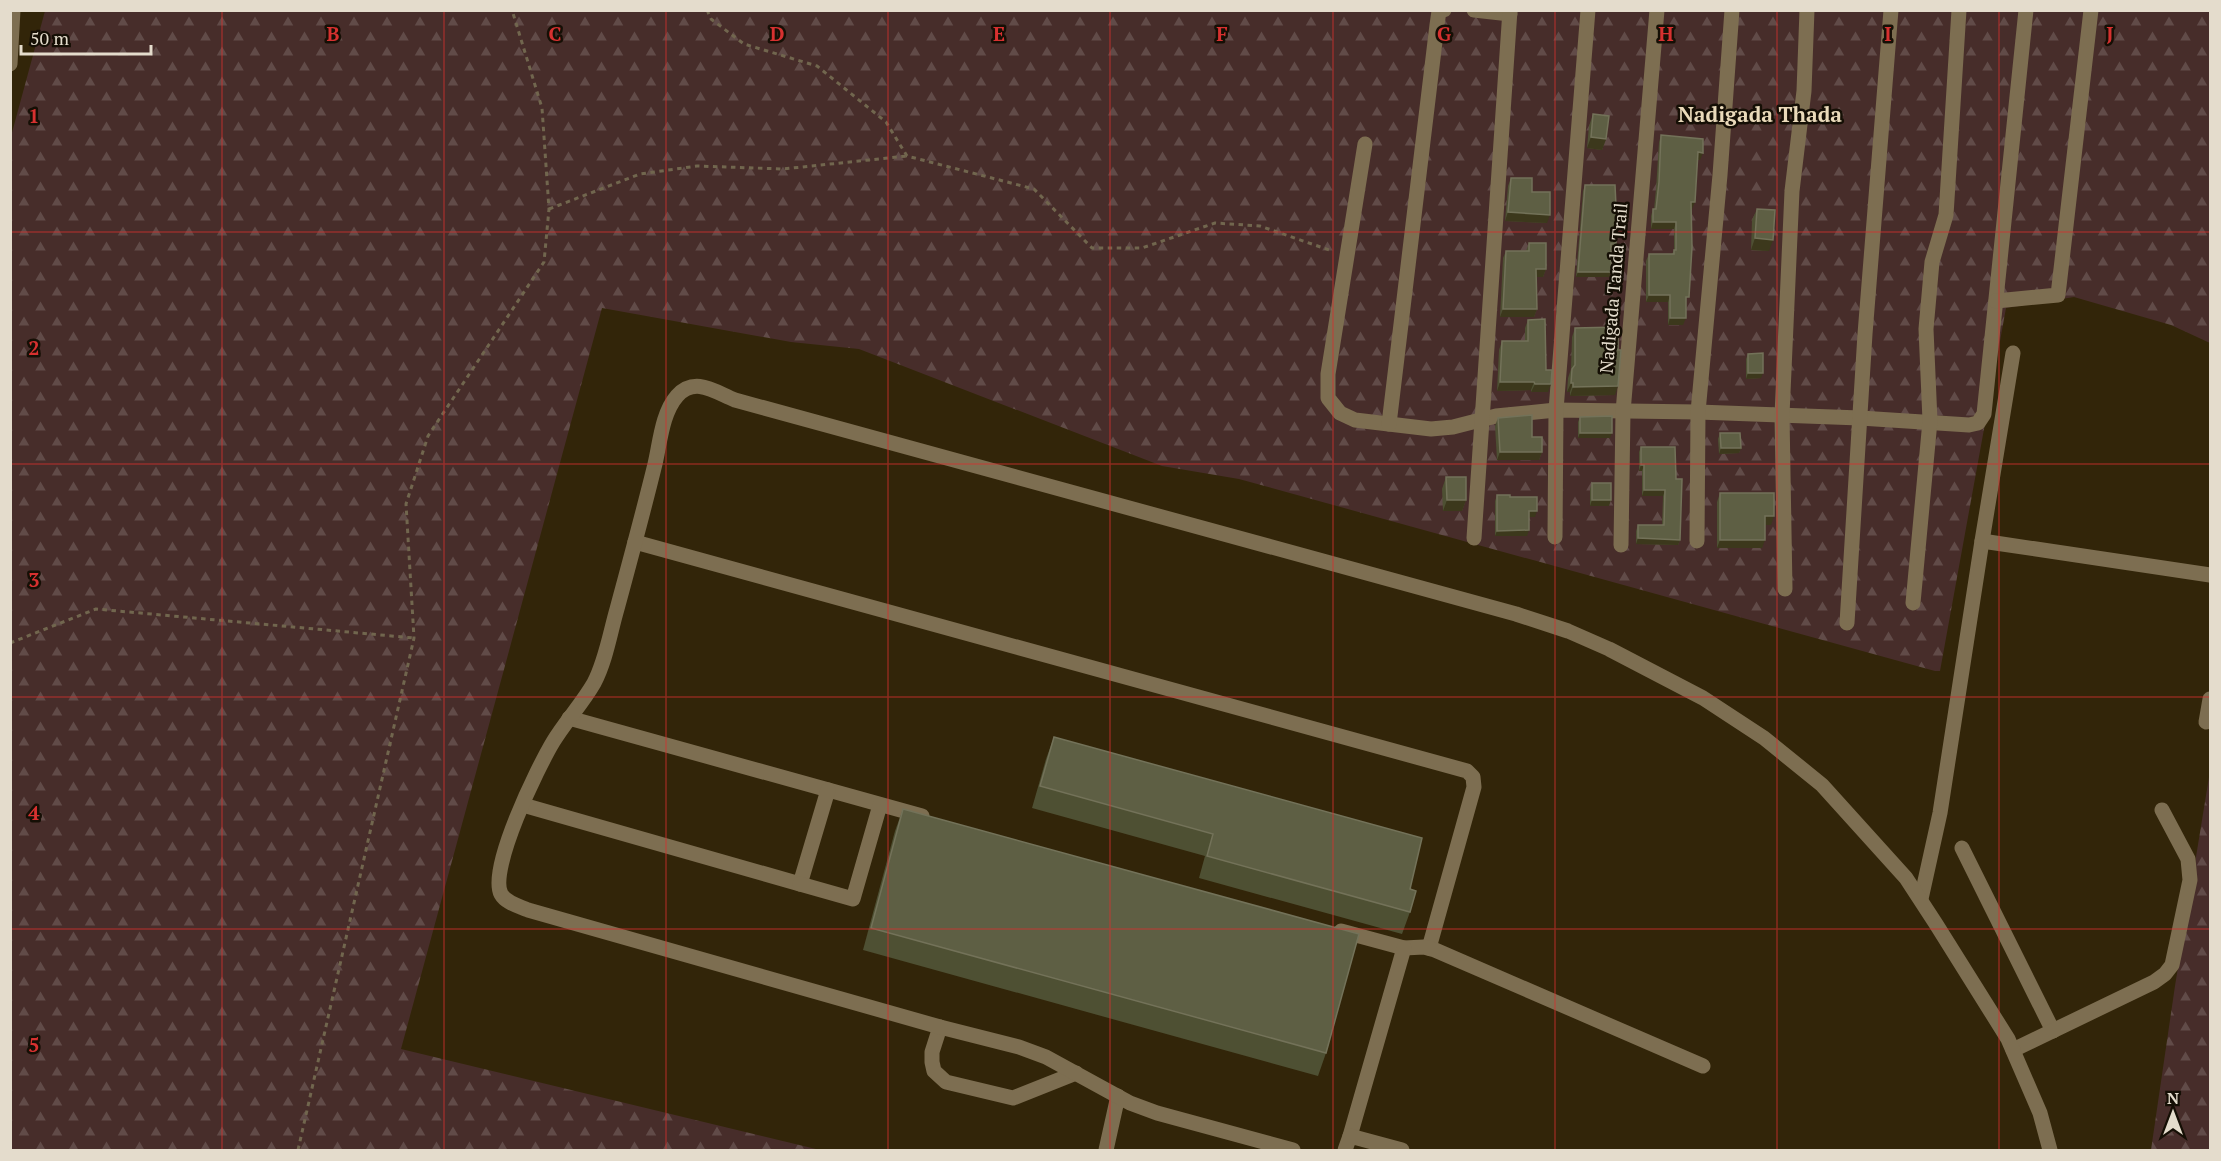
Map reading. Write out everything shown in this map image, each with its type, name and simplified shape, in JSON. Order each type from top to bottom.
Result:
[{"type":"street","points":[[10,64],[13,10]]},
{"type":"street","points":[[1389,424],[1439,11],[1444,10]]},
{"type":"street","points":[[1474,10],[1510,12],[1474,538]]},
{"type":"street","points":[[1554,537],[1556,410],[1588,10]]},
{"type":"street","name":"Nadigada Tanda Trail","points":[[1622,545],[1623,412],[1657,10]]},
{"type":"street","points":[[1697,541],[1698,412],[1720,175],[1732,10]]},
{"type":"street","points":[[1785,589],[1782,415],[1792,191],[1804,91],[1808,10]]},
{"type":"street","points":[[1847,623],[1891,10]]},
{"type":"street","points":[[1913,603],[1930,421],[1926,329],[1932,262],[1946,215],[1959,10]]},
{"type":"street","points":[[1365,144],[1328,374],[1328,398],[1340,413],[1355,420],[1431,429],[1453,427],[1481,419],[1556,410],[1782,415],[1930,421],[1969,425],[1978,423],[1982,418],[2025,10]]},
{"type":"street","points":[[1996,301],[2058,295],[2091,10]]},
{"type":"street","points":[[1921,899],[1940,813],[2013,353]]},
{"type":"street","points":[[1293,1150],[1157,1113],[1118,1096],[1046,1057],[1019,1047],[940,1027],[528,910],[507,900],[502,895],[499,886],[500,867],[508,839],[552,744],[589,691],[601,666],[671,404],[686,389],[703,386],[735,400],[1505,611],[1568,631],[1609,649],[1703,698],[1764,738],[1822,785],[1891,860],[1921,899],[2008,1039],[2040,1113],[2050,1150]]},
{"type":"street","points":[[1982,541],[2211,575]]},
{"type":"street","points":[[635,542],[1467,771],[1473,777],[1474,787],[1429,948]]},
{"type":"street","points":[[2206,722],[2211,699]]},
{"type":"street","points":[[569,718],[937,820]]},
{"type":"street","points":[[800,884],[828,790]]},
{"type":"street","points":[[523,805],[853,899],[880,805]]},
{"type":"street","points":[[2013,1050],[2154,982],[2165,974],[2172,964],[2190,880],[2190,867],[2162,810]]},
{"type":"street","points":[[1962,848],[2053,1031]]},
{"type":"street","points":[[1324,926],[1404,948],[1429,948],[1702,1065]]},
{"type":"street","points":[[1402,1150],[1348,1143],[1404,948]]},
{"type":"street","points":[[940,1027],[932,1062],[934,1071],[946,1082],[1013,1098],[1076,1073]]},
{"type":"street","points":[[1106,1150],[1118,1096]]},
{"type":"path","points":[[298,1150],[414,638],[406,504],[428,435],[544,262],[549,209],[542,108],[512,10]]},
{"type":"path","points":[[707,10],[711,19],[744,44],[817,66],[886,122],[908,156]]},
{"type":"path","points":[[549,209],[640,174],[697,166],[783,169],[908,156],[1034,189],[1092,248],[1142,248],[1215,222],[1260,226],[1347,256]]},
{"type":"path","points":[[10,643],[96,609],[414,638]]},
{"type":"green space","points":[[45,11],[2210,11],[2210,343],[2171,325],[2074,297],[2006,308],[1940,671],[1935,671],[1239,479],[1162,466],[859,349],[791,342],[602,308],[401,1049],[820,1150],[11,1150],[10,140]]},
{"type":"green space","points":[[2210,771],[2210,1150],[2151,1150],[2175,986]]},
{"type":"building","points":[[1593,114],[1609,116],[1606,139],[1591,137]]},
{"type":"building","points":[[1661,135],[1703,139],[1703,153],[1698,152],[1695,202],[1691,202],[1692,247],[1686,318],[1670,318],[1670,295],[1649,295],[1649,254],[1674,254],[1676,250],[1676,222],[1653,222],[1653,209],[1656,209],[1659,182]]},
{"type":"building","points":[[1511,178],[1532,178],[1532,192],[1550,192],[1550,215],[1508,212]]},
{"type":"building","points":[[1585,185],[1615,185],[1618,222],[1616,222],[1616,244],[1611,244],[1611,272],[1578,272]]},
{"type":"building","points":[[1757,209],[1775,210],[1773,240],[1755,238]]},
{"type":"building","points":[[1529,243],[1546,243],[1546,269],[1536,269],[1537,309],[1503,309],[1506,251],[1529,251]]},
{"type":"building","points":[[1545,319],[1546,370],[1552,370],[1551,384],[1500,382],[1502,341],[1528,341],[1528,320]]},
{"type":"building","points":[[1618,327],[1618,350],[1621,350],[1618,386],[1573,387],[1571,383],[1572,369],[1575,365],[1575,328]]},
{"type":"building","points":[[1763,353],[1763,373],[1748,373],[1748,354]]},
{"type":"building","points":[[1532,415],[1532,437],[1542,437],[1542,452],[1500,452],[1498,418]]},
{"type":"building","points":[[1612,416],[1612,433],[1580,433],[1580,417]]},
{"type":"building","points":[[1720,433],[1740,433],[1741,448],[1721,448]]},
{"type":"building","points":[[1641,447],[1675,447],[1676,479],[1682,479],[1680,540],[1638,538],[1638,525],[1664,525],[1665,490],[1644,490]]},
{"type":"building","points":[[1446,477],[1466,477],[1466,500],[1447,500]]},
{"type":"building","points":[[1592,483],[1611,483],[1611,500],[1592,500]]},
{"type":"building","points":[[1720,493],[1774,493],[1774,516],[1765,516],[1765,540],[1720,540]]},
{"type":"building","points":[[1497,495],[1537,497],[1537,511],[1529,511],[1529,530],[1497,531]]},
{"type":"building","points":[[1054,737],[1422,838],[1410,889],[1416,891],[1410,912],[1207,856],[1213,834],[1040,786]]},
{"type":"building","points":[[903,809],[1359,934],[1326,1053],[871,928]]},
{"type":"district","name":"Nadigada Thada","points":[[1760,115]]}]
